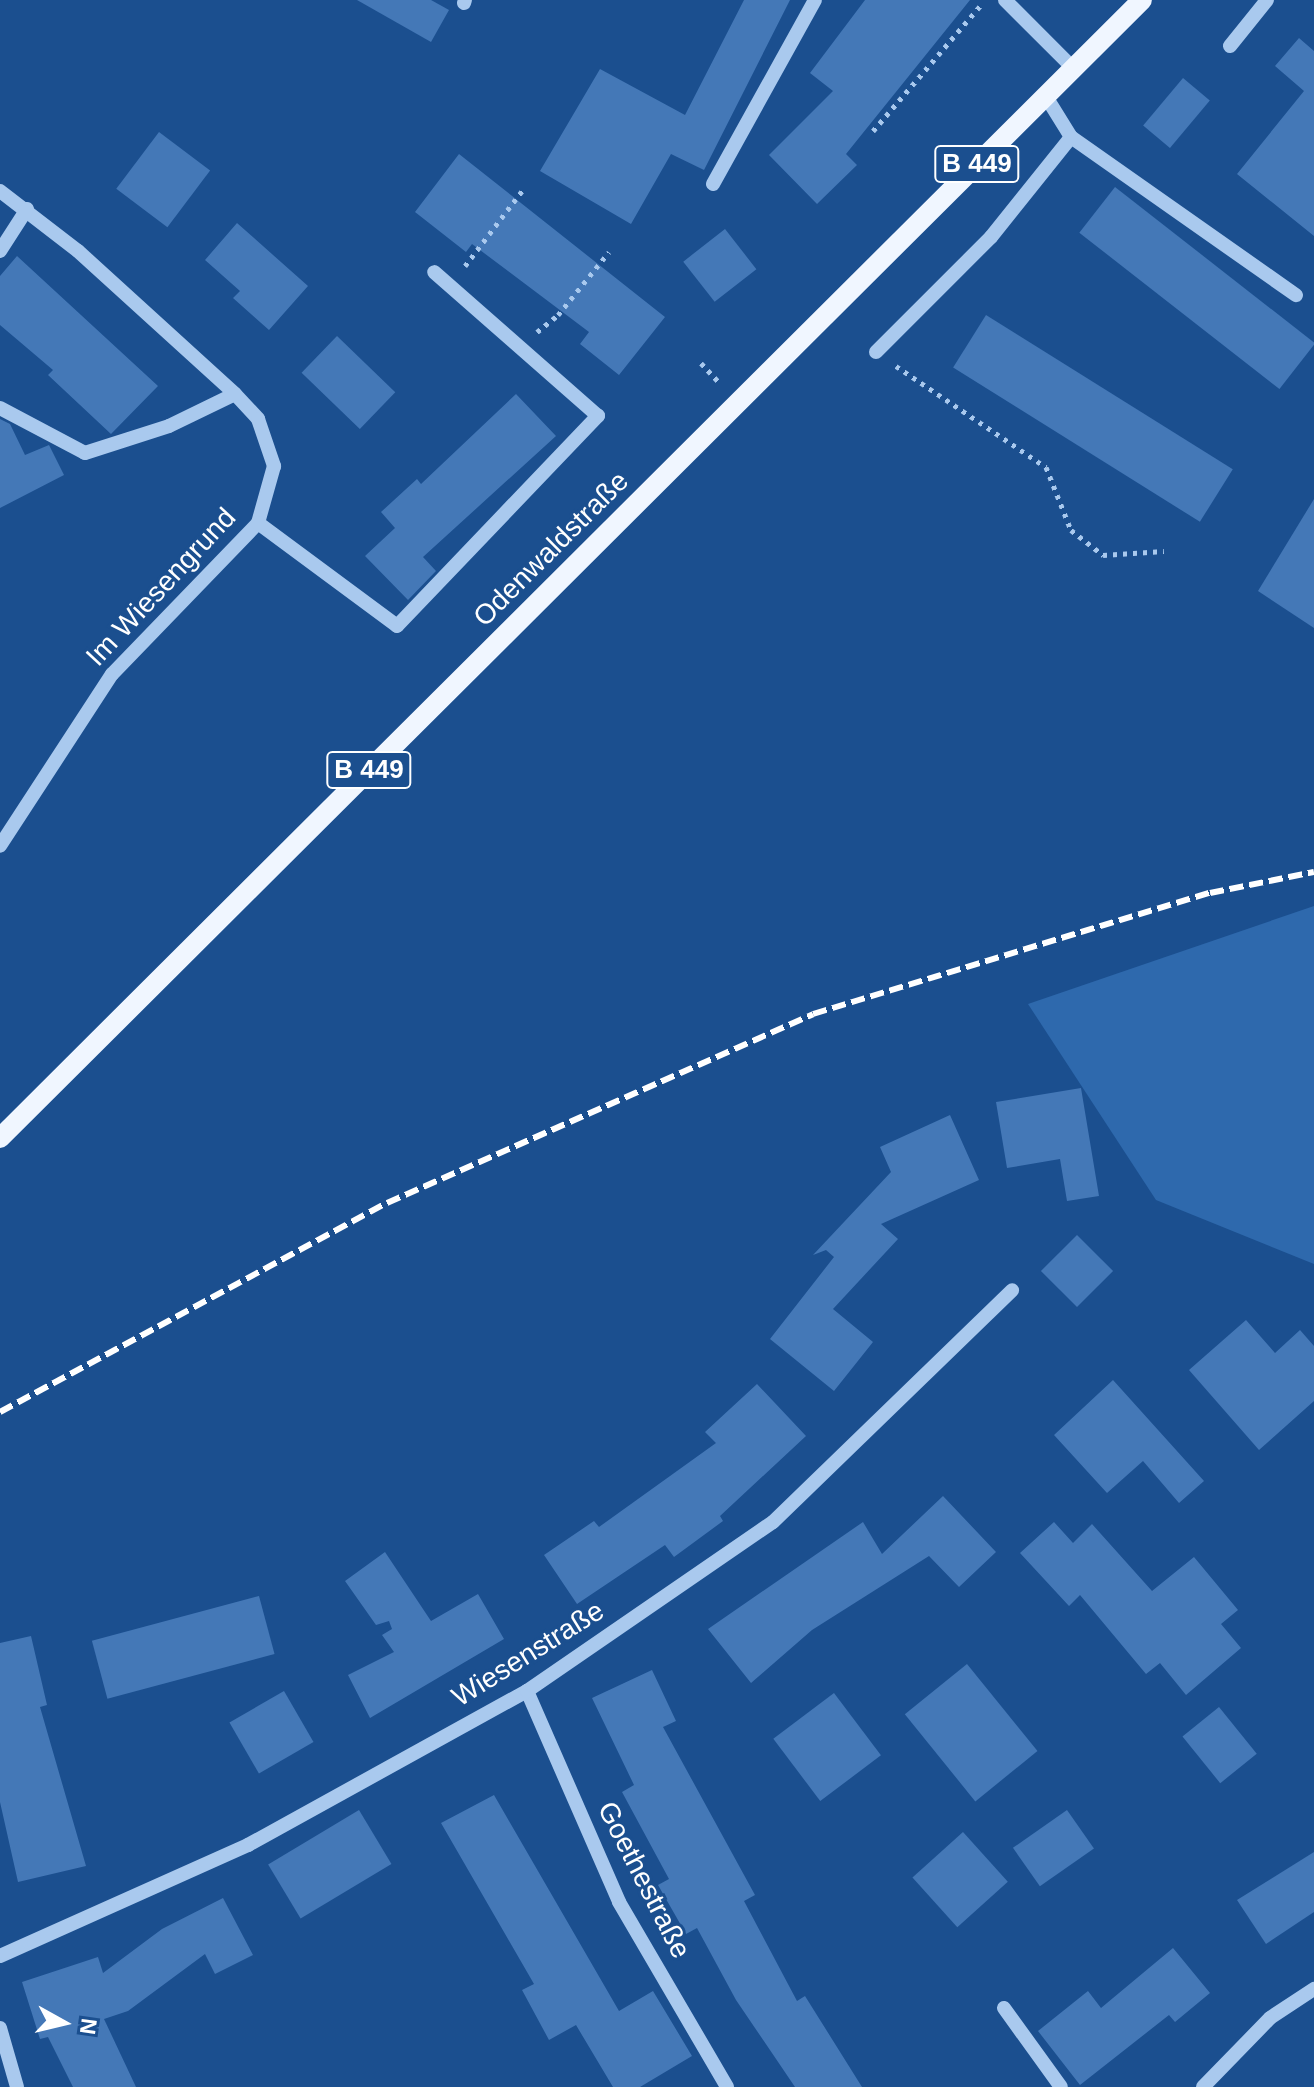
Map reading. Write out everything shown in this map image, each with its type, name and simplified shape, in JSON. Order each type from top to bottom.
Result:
[{"type":"main road","name":"Odenwaldstraße","points":[[0,1138],[1142,0]]},
{"type":"street","points":[[713,184],[815,0]]},
{"type":"street","points":[[1005,0],[1073,68]]},
{"type":"street","points":[[1230,46],[1267,0]]},
{"type":"street","points":[[1045,95],[1071,137],[1296,295]]},
{"type":"street","points":[[876,352],[991,237],[1071,137]]},
{"type":"street","name":"Im Wiesengrund","points":[[0,191],[27,209],[235,394],[258,419],[274,466],[258,523],[112,674],[0,846]]},
{"type":"street","points":[[0,251],[27,209]]},
{"type":"street","points":[[258,523],[397,626],[598,416],[434,272]]},
{"type":"street","points":[[0,408],[85,453],[169,426],[235,394]]},
{"type":"street","name":"Wiesenstraße","points":[[0,1956],[248,1845],[527,1691],[773,1522],[1012,1290]]},
{"type":"street","name":"Goethestraße","points":[[527,1691],[619,1902],[727,2087]]},
{"type":"street","points":[[1203,2087],[1270,2018],[1314,1989]]},
{"type":"street","points":[[1004,2008],[1061,2087]]},
{"type":"street","points":[[0,2028],[17,2087]]},
{"type":"path","points":[[873,131],[985,0]]},
{"type":"path","points":[[449,286],[525,187]]},
{"type":"path","points":[[520,345],[558,315],[609,252]]},
{"type":"path","points":[[876,352],[1046,467],[1071,530],[1103,555],[1164,551]]},
{"type":"shaded area","points":[[1314,906],[1314,1264],[1156,1200],[1028,1004]]},
{"type":"building","points":[[357,0],[431,0],[449,10],[431,42]]},
{"type":"building","points":[[744,0],[790,0],[704,170],[671,154],[631,224],[540,171],[600,69],[685,115]]},
{"type":"building","points":[[865,0],[970,0],[846,154],[857,165],[817,204],[769,155],[833,91],[810,73]]},
{"type":"building","points":[[1299,38],[1314,51],[1314,236],[1237,174],[1304,91],[1275,66]]},
{"type":"building","points":[[1183,78],[1210,100],[1170,148],[1143,125]]},
{"type":"building","points":[[159,132],[210,171],[167,227],[116,189]]},
{"type":"building","points":[[459,154],[665,317],[619,375],[580,344],[589,332],[472,244],[466,252],[415,212]]},
{"type":"building","points":[[1115,187],[1314,342],[1279,389],[1079,233]]},
{"type":"building","points":[[237,223],[308,286],[269,330],[233,298],[240,291],[205,260]]},
{"type":"building","points":[[725,229],[756,269],[715,302],[683,262]]},
{"type":"building","points":[[17,256],[158,386],[111,434],[48,375],[53,370],[0,325],[0,276]]},
{"type":"building","points":[[986,315],[1233,469],[1200,522],[953,368]]},
{"type":"building","points":[[337,336],[395,392],[360,429],[302,373]]},
{"type":"building","points":[[516,394],[556,436],[423,557],[436,571],[408,600],[365,556],[395,528],[381,512],[417,479],[421,484]]},
{"type":"building","points":[[0,419],[10,424],[25,455],[49,445],[64,475],[0,508]]},
{"type":"building","points":[[1314,499],[1314,628],[1258,591]]},
{"type":"building","points":[[1081,1088],[1099,1196],[1067,1201],[1060,1159],[1007,1168],[996,1102]]},
{"type":"building","points":[[950,1115],[979,1180],[881,1224],[898,1239],[833,1309],[873,1342],[834,1391],[770,1339],[834,1257],[826,1250],[813,1255],[891,1172],[880,1147]]},
{"type":"building","points":[[1077,1235],[1113,1271],[1077,1307],[1041,1271]]},
{"type":"building","points":[[1246,1320],[1275,1353],[1300,1330],[1314,1346],[1314,1401],[1259,1450],[1189,1370]]},
{"type":"building","points":[[1113,1380],[1204,1481],[1179,1503],[1143,1461],[1107,1493],[1054,1435]]},
{"type":"building","points":[[757,1384],[806,1436],[720,1516],[723,1521],[674,1557],[665,1545],[577,1604],[544,1555],[594,1521],[599,1527],[716,1443],[705,1432]]},
{"type":"building","points":[[943,1496],[996,1552],[959,1587],[929,1556],[812,1630],[751,1683],[708,1629],[863,1522],[882,1554]]},
{"type":"building","points":[[1054,1522],[1073,1543],[1092,1524],[1152,1591],[1194,1557],[1238,1610],[1221,1624],[1241,1648],[1186,1695],[1160,1663],[1146,1674],[1080,1595],[1069,1606],[1020,1553]]},
{"type":"building","points":[[385,1552],[431,1621],[478,1594],[504,1639],[370,1718],[348,1675],[394,1652],[382,1635],[392,1629],[389,1621],[376,1625],[345,1581]]},
{"type":"building","points":[[259,1596],[275,1654],[107,1699],[92,1641]]},
{"type":"building","points":[[31,1636],[47,1705],[40,1707],[86,1866],[18,1882],[0,1802],[0,1643]]},
{"type":"building","points":[[967,1664],[1037,1751],[975,1801],[905,1714]]},
{"type":"building","points":[[652,1670],[676,1721],[663,1727],[755,1895],[744,1901],[797,2001],[805,1996],[862,2087],[795,2087],[736,2000],[697,1928],[686,1934],[658,1885],[669,1879],[622,1792],[634,1785],[592,1698]]},
{"type":"building","points":[[284,1691],[314,1742],[259,1774],[229,1722]]},
{"type":"building","points":[[834,1693],[881,1755],[820,1801],[773,1739]]},
{"type":"building","points":[[1219,1707],[1257,1754],[1220,1783],[1182,1737]]},
{"type":"building","points":[[494,1795],[619,2011],[653,1991],[692,2056],[640,2087],[613,2087],[576,2025],[549,2040],[522,1990],[534,1984],[441,1823]]},
{"type":"building","points":[[359,1810],[391,1864],[301,1919],[268,1865]]},
{"type":"building","points":[[1067,1810],[1094,1849],[1040,1886],[1013,1848]]},
{"type":"building","points":[[963,1832],[1008,1882],[957,1927],[912,1878]]},
{"type":"building","points":[[1314,1852],[1314,1912],[1266,1944],[1237,1900]]},
{"type":"building","points":[[223,1898],[253,1955],[215,1974],[205,1954],[128,2011],[104,2019],[136,2087],[73,2087],[48,2037],[40,2039],[22,1982],[98,1957],[103,1973],[162,1929]]},
{"type":"building","points":[[1173,1948],[1210,1993],[1175,2022],[1169,2015],[1080,2085],[1038,2031],[1088,1991],[1101,2008]]},
{"type":"railway","points":[[0,1412],[387,1203],[813,1014],[1210,893],[1314,872]]}]
